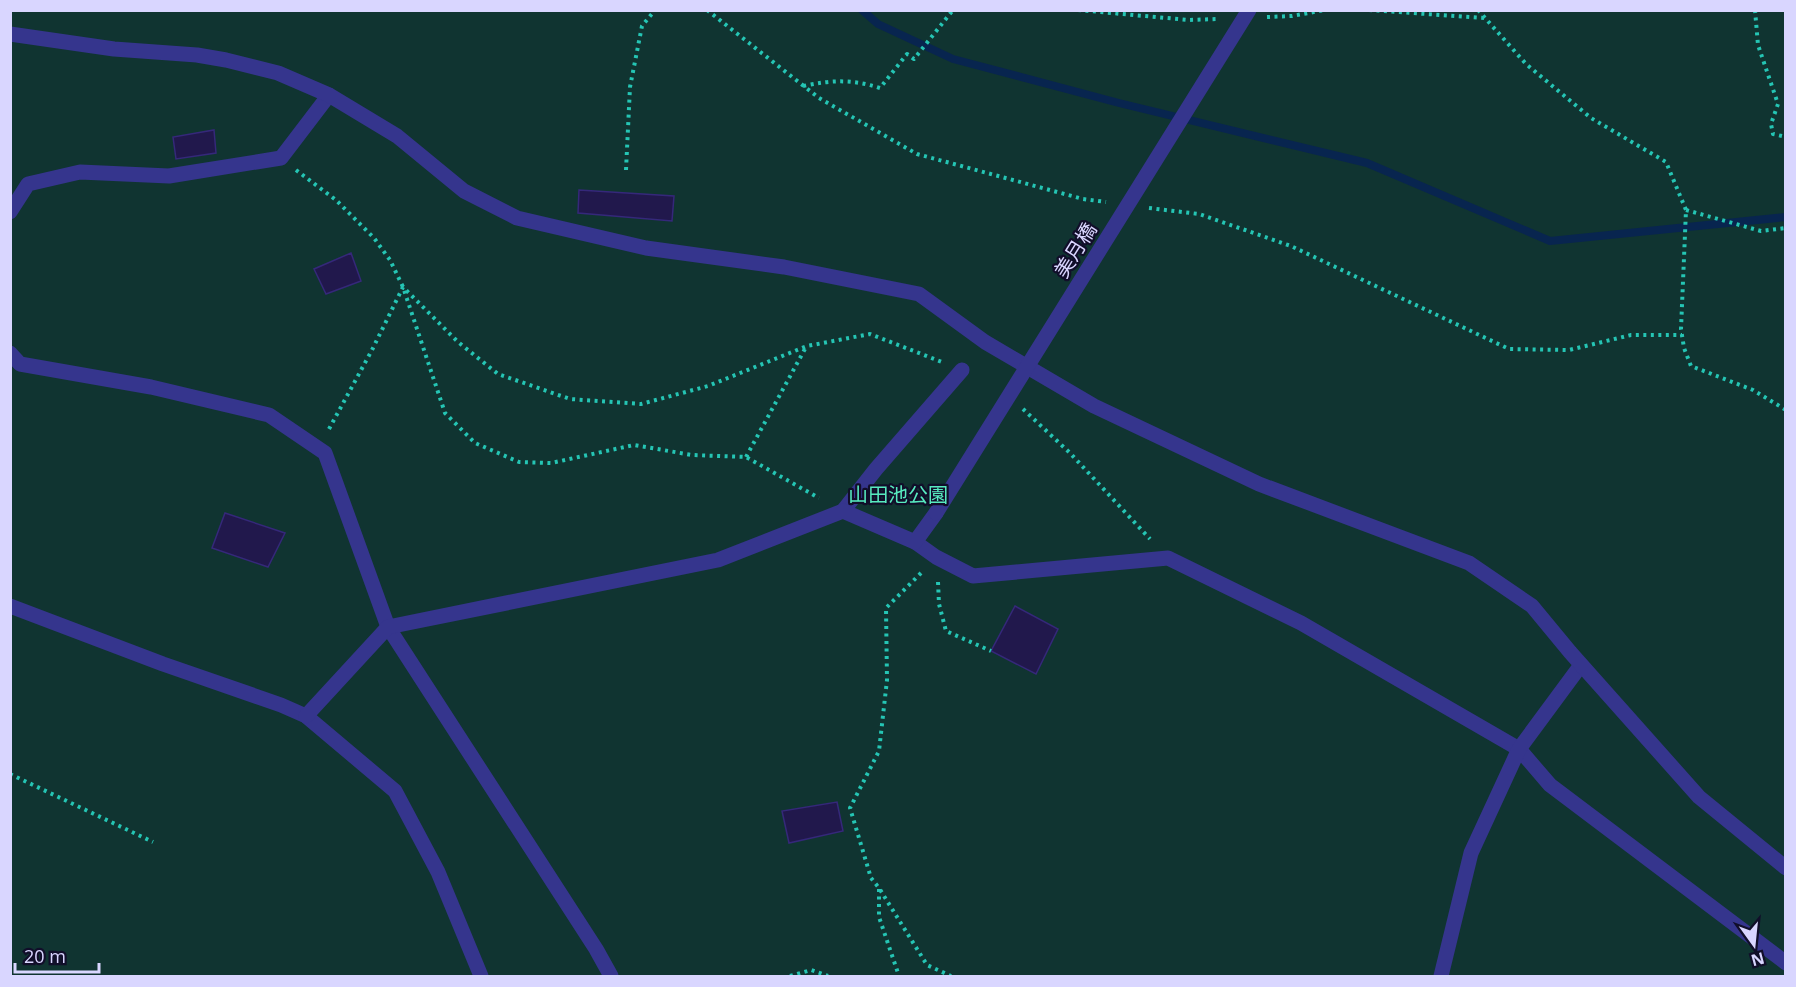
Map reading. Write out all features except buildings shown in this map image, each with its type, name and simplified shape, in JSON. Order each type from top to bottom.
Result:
[{"type":"street","name":"美月橋","points":[[915,542],[936,513],[1253,14]]},
{"type":"street","points":[[10,34],[114,49],[197,55],[278,73],[329,94],[397,136],[464,191],[517,218],[646,248],[784,267],[919,294],[985,342],[1094,405],[1259,484],[1469,563],[1532,606],[1581,665],[1699,797],[1785,868]]},
{"type":"street","points":[[10,212],[28,184],[80,172],[169,176],[281,158],[329,94]]},
{"type":"street","points":[[10,353],[20,364],[151,387],[269,415],[325,453],[388,627],[612,976]]},
{"type":"street","points":[[306,716],[388,627],[718,560],[843,511],[876,469],[962,370]]},
{"type":"street","points":[[843,511],[915,542],[936,557],[973,576],[1168,558],[1301,623],[1520,749],[1550,785],[1785,963]]},
{"type":"street","points":[[10,606],[306,716],[395,791],[438,872],[481,976]]},
{"type":"street","points":[[1441,976],[1471,852],[1520,749],[1581,665]]},
{"type":"path","points":[[626,170],[630,87],[642,26],[655,10]]},
{"type":"path","points":[[707,10],[819,98],[917,154],[1083,199],[1106,202]]},
{"type":"path","points":[[803,86],[829,81],[860,82],[880,88],[907,54],[914,59],[953,10]]},
{"type":"path","points":[[1078,10],[1189,20],[1223,19]]},
{"type":"path","points":[[1253,14],[1292,16],[1325,10]]},
{"type":"path","points":[[1369,10],[1485,18]]},
{"type":"path","points":[[1478,10],[1526,64],[1591,118],[1666,162],[1686,210],[1682,335],[1691,366],[1753,390],[1785,410]]},
{"type":"path","points":[[1755,10],[1758,45],[1778,104],[1771,124],[1773,134],[1785,137]]},
{"type":"path","points":[[281,158],[336,200],[374,238],[390,260],[403,287],[445,413],[475,443],[519,462],[551,463],[634,445],[692,454],[746,457],[843,511]]},
{"type":"path","points":[[1141,207],[1199,214],[1291,246],[1509,348],[1569,350],[1631,335],[1682,335]]},
{"type":"path","points":[[1686,210],[1761,231],[1785,228]]},
{"type":"path","points":[[403,287],[458,342],[498,374],[570,399],[640,404],[708,386],[807,346],[870,334],[962,370]]},
{"type":"path","points":[[318,448],[372,350],[403,287]]},
{"type":"path","points":[[746,457],[807,346]]},
{"type":"path","points":[[1019,406],[1029,412],[1070,453],[1168,558]]},
{"type":"path","points":[[936,557],[939,604],[946,631],[991,651]]},
{"type":"path","points":[[936,557],[886,608],[886,680],[879,751],[850,807],[871,878],[927,965],[951,976]]},
{"type":"path","points":[[10,774],[153,842]]},
{"type":"path","points":[[879,888],[879,917],[899,976]]},
{"type":"path","points":[[790,976],[811,970],[828,976]]},
{"type":"green space","name":"山田池公園","points":[[10,11],[1785,11],[1785,976],[11,976]]},
{"type":"waterway","points":[[862,10],[878,24],[953,59],[1119,103],[1367,163],[1550,241],[1786,217]]}]
